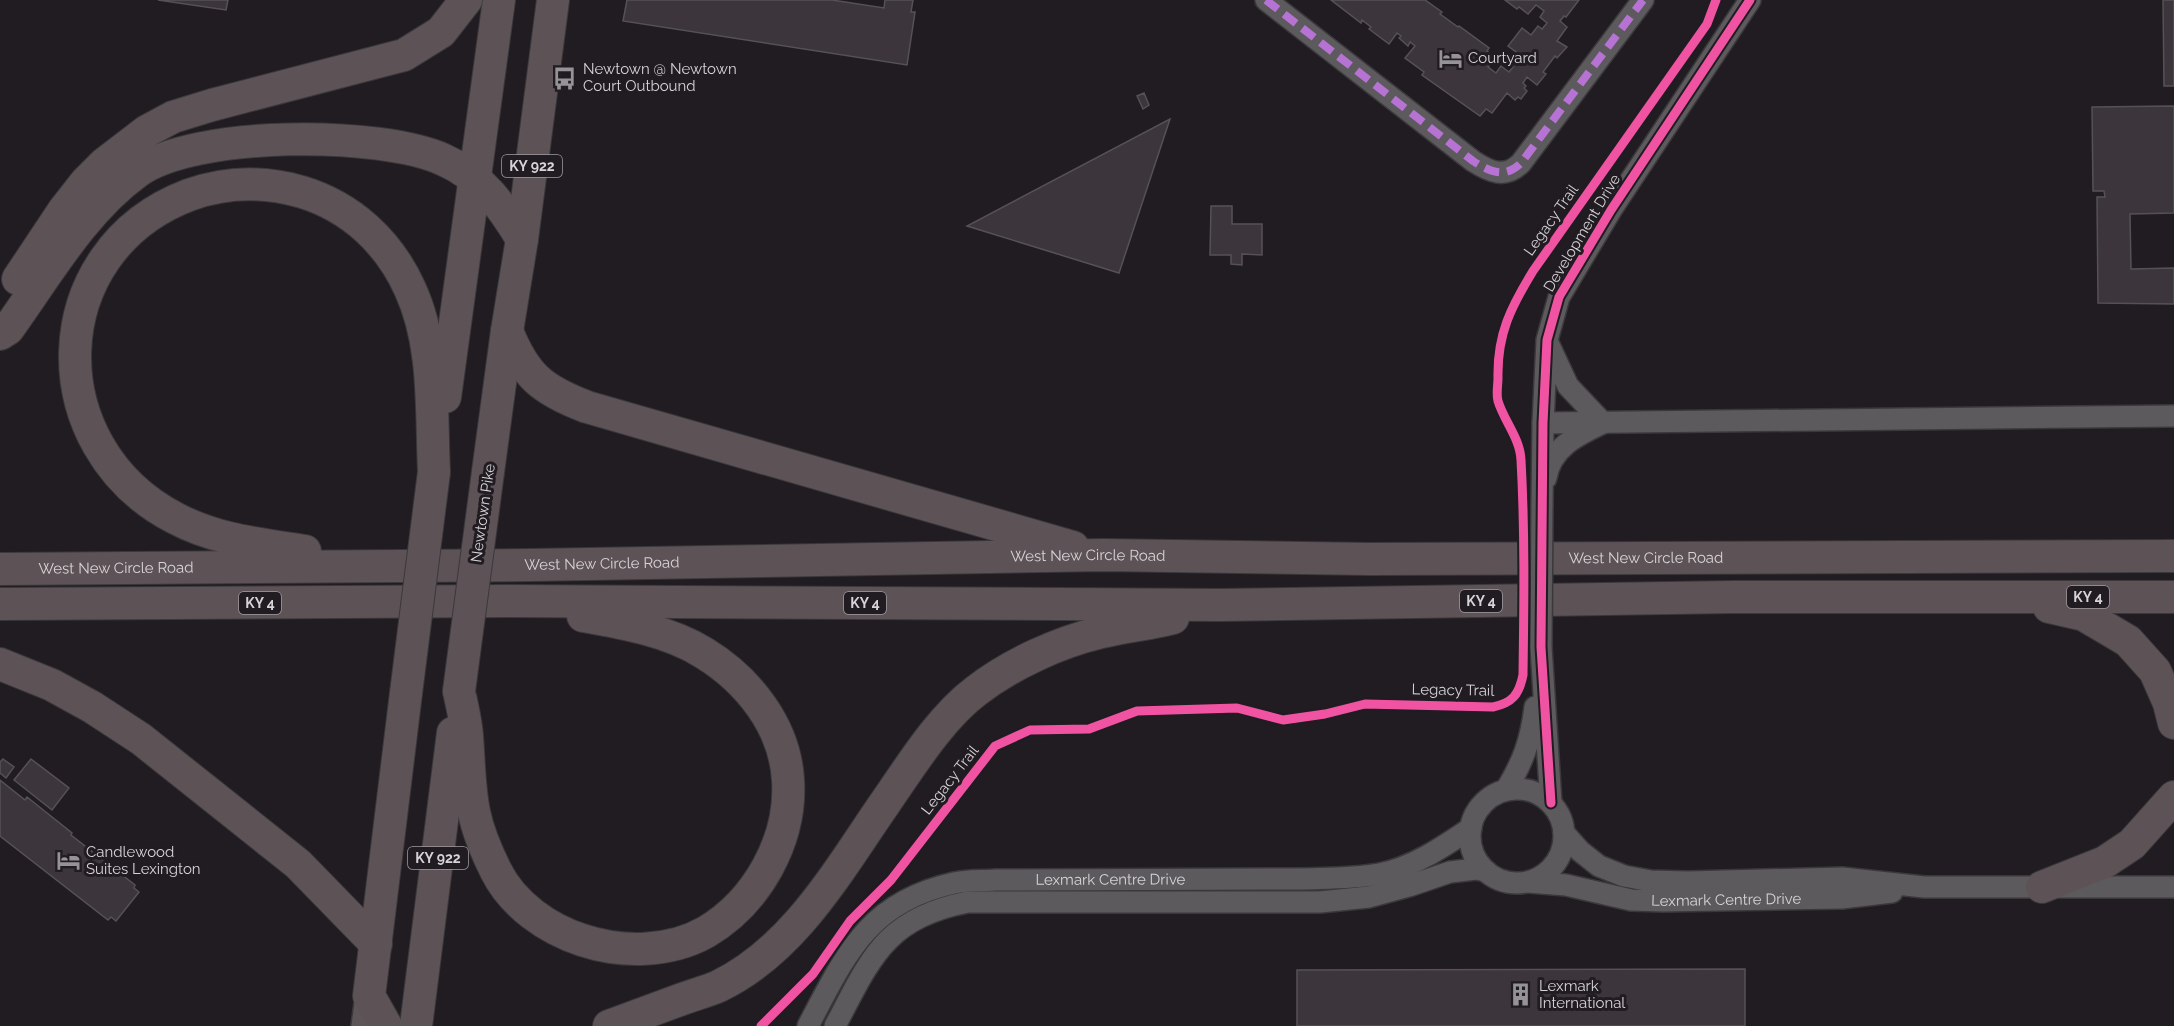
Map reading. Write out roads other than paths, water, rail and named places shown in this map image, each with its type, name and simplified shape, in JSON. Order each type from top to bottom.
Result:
[{"type":"highway","points":[[0,306],[64,210],[86,182],[104,164],[147,131],[173,117],[212,105],[404,55],[441,32],[466,0]]},
{"type":"highway","name":"KY 922","points":[[367,1011],[434,472],[499,0]]},
{"type":"highway","name":"Newtown Pike","points":[[416,1026],[488,472],[522,239],[553,0]]},
{"type":"highway","points":[[0,334],[8,329],[81,227],[107,196],[140,170],[176,154],[222,143],[273,140],[368,141],[411,148],[445,160],[475,178],[506,212],[522,239]]},
{"type":"highway","points":[[407,566],[234,540],[204,531],[175,518],[150,503],[127,485],[100,449],[84,416],[74,360],[81,309],[90,284],[106,257],[124,236],[147,216],[174,201],[201,191],[228,185],[263,184],[292,189],[319,198],[345,211],[371,232],[394,261],[411,290],[422,323],[429,363],[434,472]]},
{"type":"highway","points":[[507,331],[525,368],[558,396],[1102,555]]},
{"type":"highway","name":"West New Circle Road","points":[[0,569],[407,566],[1102,555],[1369,559],[2174,556]]},
{"type":"highway","name":"KY 4","points":[[0,604],[509,601],[1221,605],[1733,597],[2174,597]]},
{"type":"highway","points":[[2002,597],[2084,615],[2128,641],[2164,672],[2174,723]]},
{"type":"highway","points":[[459,691],[466,732],[474,812],[497,874],[515,898],[537,918],[564,935],[598,945],[633,949],[670,945],[705,932],[738,907],[761,878],[777,846],[787,813],[788,779],[782,747],[768,717],[749,689],[725,667],[702,651],[671,637],[618,622],[509,601]]},
{"type":"highway","points":[[609,1026],[719,986],[775,947],[818,899],[924,747],[954,711],[975,691],[1025,661],[1065,643],[1102,632],[1151,624],[1221,605]]},
{"type":"highway","points":[[0,664],[52,685],[92,707],[141,739],[298,864],[376,944]]},
{"type":"highway","points":[[2042,887],[2105,862],[2132,844],[2174,797]]},
{"type":"highway","points":[[367,1011],[386,1026]]},
{"type":"street","points":[[1266,0],[1473,161],[1487,170],[1505,173],[1510,172],[1521,163],[1643,0]]},
{"type":"street","name":"Development Drive","points":[[1551,803],[1541,647],[1543,423],[1547,340],[1559,297],[1611,210],[1749,0]]},
{"type":"street","points":[[1547,340],[1568,386],[1604,423]]},
{"type":"street","points":[[1543,423],[2174,416]]},
{"type":"street","points":[[1542,505],[1547,471],[1553,459],[1574,437],[1604,423]]},
{"type":"street","name":"Development Drive","points":[[1506,790],[1522,764],[1532,734],[1541,647]]},
{"type":"street","points":[[1522,789],[1538,794],[1551,803],[1562,822],[1564,832],[1563,846],[1555,863],[1541,877],[1528,882],[1506,882],[1486,871],[1476,859],[1471,844],[1471,828],[1475,815],[1483,804],[1506,790],[1522,789]]},
{"type":"street","name":"Lexmark Centre Drive","points":[[808,1026],[832,980],[866,930],[892,907],[918,893],[956,882],[995,880],[1299,879],[1345,878],[1380,874],[1431,854],[1471,828]]},
{"type":"street","name":"Lexmark Centre Drive","points":[[1564,832],[1599,866],[1624,876],[1651,881],[1842,878],[1924,887],[2174,887]]},
{"type":"street","name":"Lexmark Centre Drive","points":[[835,1026],[868,963],[889,938],[926,913],[944,907],[976,902],[1320,902],[1369,897],[1450,872],[1476,869],[1486,871]]},
{"type":"street","name":"Lexmark Centre Drive","points":[[1528,882],[1566,885],[1631,900],[1664,901],[1842,898],[1924,887]]},
{"type":"place","name":"Courtyard","points":[[1450,58]]},
{"type":"place","name":"Newtown @ Newtown Court Outbound","points":[[565,78]]},
{"type":"place","name":"Candlewood Suites Lexington","points":[[68,861]]},
{"type":"place","name":"Lexmark International","points":[[1521,995]]}]
